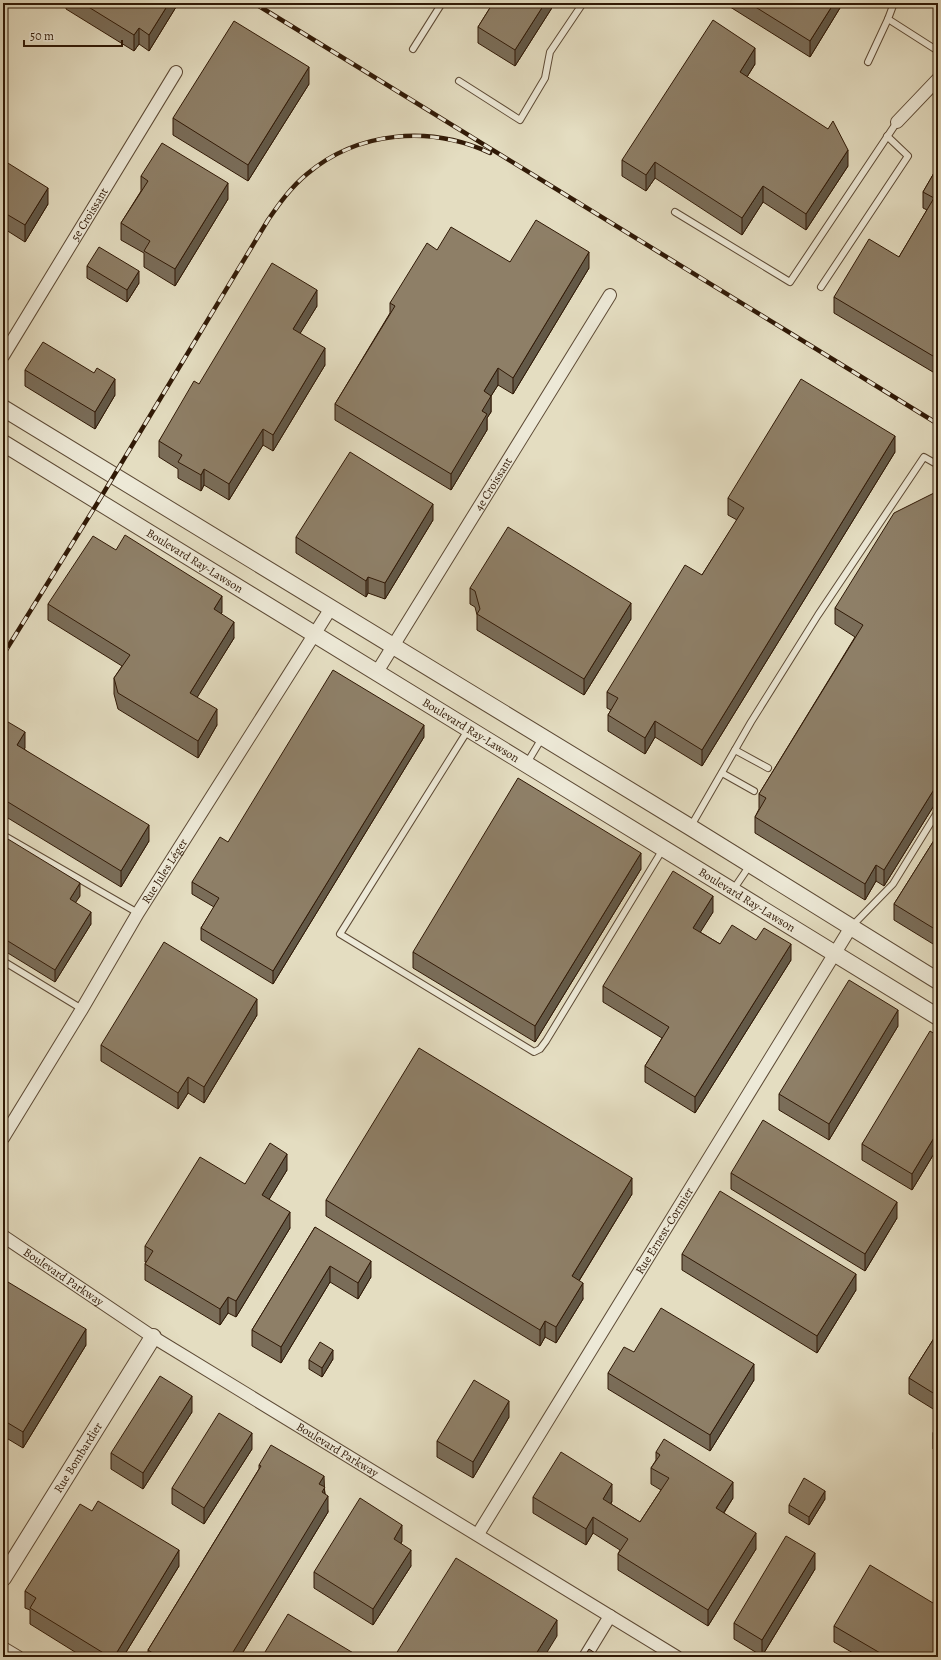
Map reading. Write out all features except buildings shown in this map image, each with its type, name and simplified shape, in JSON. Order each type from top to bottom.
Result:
[{"type":"street","name":"5e Croissant","points":[[3,356],[176,72]]},
{"type":"street","points":[[897,122],[911,106],[936,84]]},
{"type":"street","name":"4e Croissant","points":[[377,672],[610,295]]},
{"type":"street","points":[[3,408],[690,827],[938,981]]},
{"type":"street","name":"Boulevard Ray-Lawson","points":[[3,443],[938,1017]]},
{"type":"street","name":"Rue Jules Léger","points":[[3,1138],[82,1009],[138,913],[331,608]]},
{"type":"street","name":"Rue Ernest-Cormier","points":[[478,1534],[851,927]]},
{"type":"street","name":"Boulevard Parkway","points":[[3,1236],[153,1336],[677,1657]]},
{"type":"street","name":"Rue Bombardier","points":[[3,1578],[153,1336]]},
{"type":"street","points":[[585,1657],[610,1616]]},
{"type":"street","points":[[3,1648],[18,1657]]},
{"type":"lane","points":[[413,49],[442,3]]},
{"type":"lane","points":[[459,81],[520,120],[545,78],[550,52],[583,3]]},
{"type":"lane","points":[[868,62],[894,3]]},
{"type":"lane","points":[[888,19],[938,51]]},
{"type":"lane","points":[[675,212],[790,282],[897,122]]},
{"type":"lane","points":[[821,287],[908,156],[888,136]]},
{"type":"lane","points":[[690,827],[735,750],[818,615],[924,457],[938,465]]},
{"type":"lane","points":[[469,729],[340,934],[534,1052],[540,1049],[546,1040],[663,849]]},
{"type":"lane","points":[[526,765],[542,738]]},
{"type":"lane","points":[[735,750],[768,768]]},
{"type":"lane","points":[[722,773],[754,791]]},
{"type":"lane","points":[[851,927],[893,884],[938,811]]},
{"type":"lane","points":[[3,835],[138,913]]},
{"type":"lane","points":[[732,891],[750,865]]},
{"type":"lane","points":[[3,961],[82,1009]]},
{"type":"railway","points":[[254,3],[938,424]]},
{"type":"railway","points":[[3,655],[98,502],[268,220],[296,184],[327,160],[349,149],[371,141],[395,137],[419,136],[443,138],[467,144],[490,153]]}]
